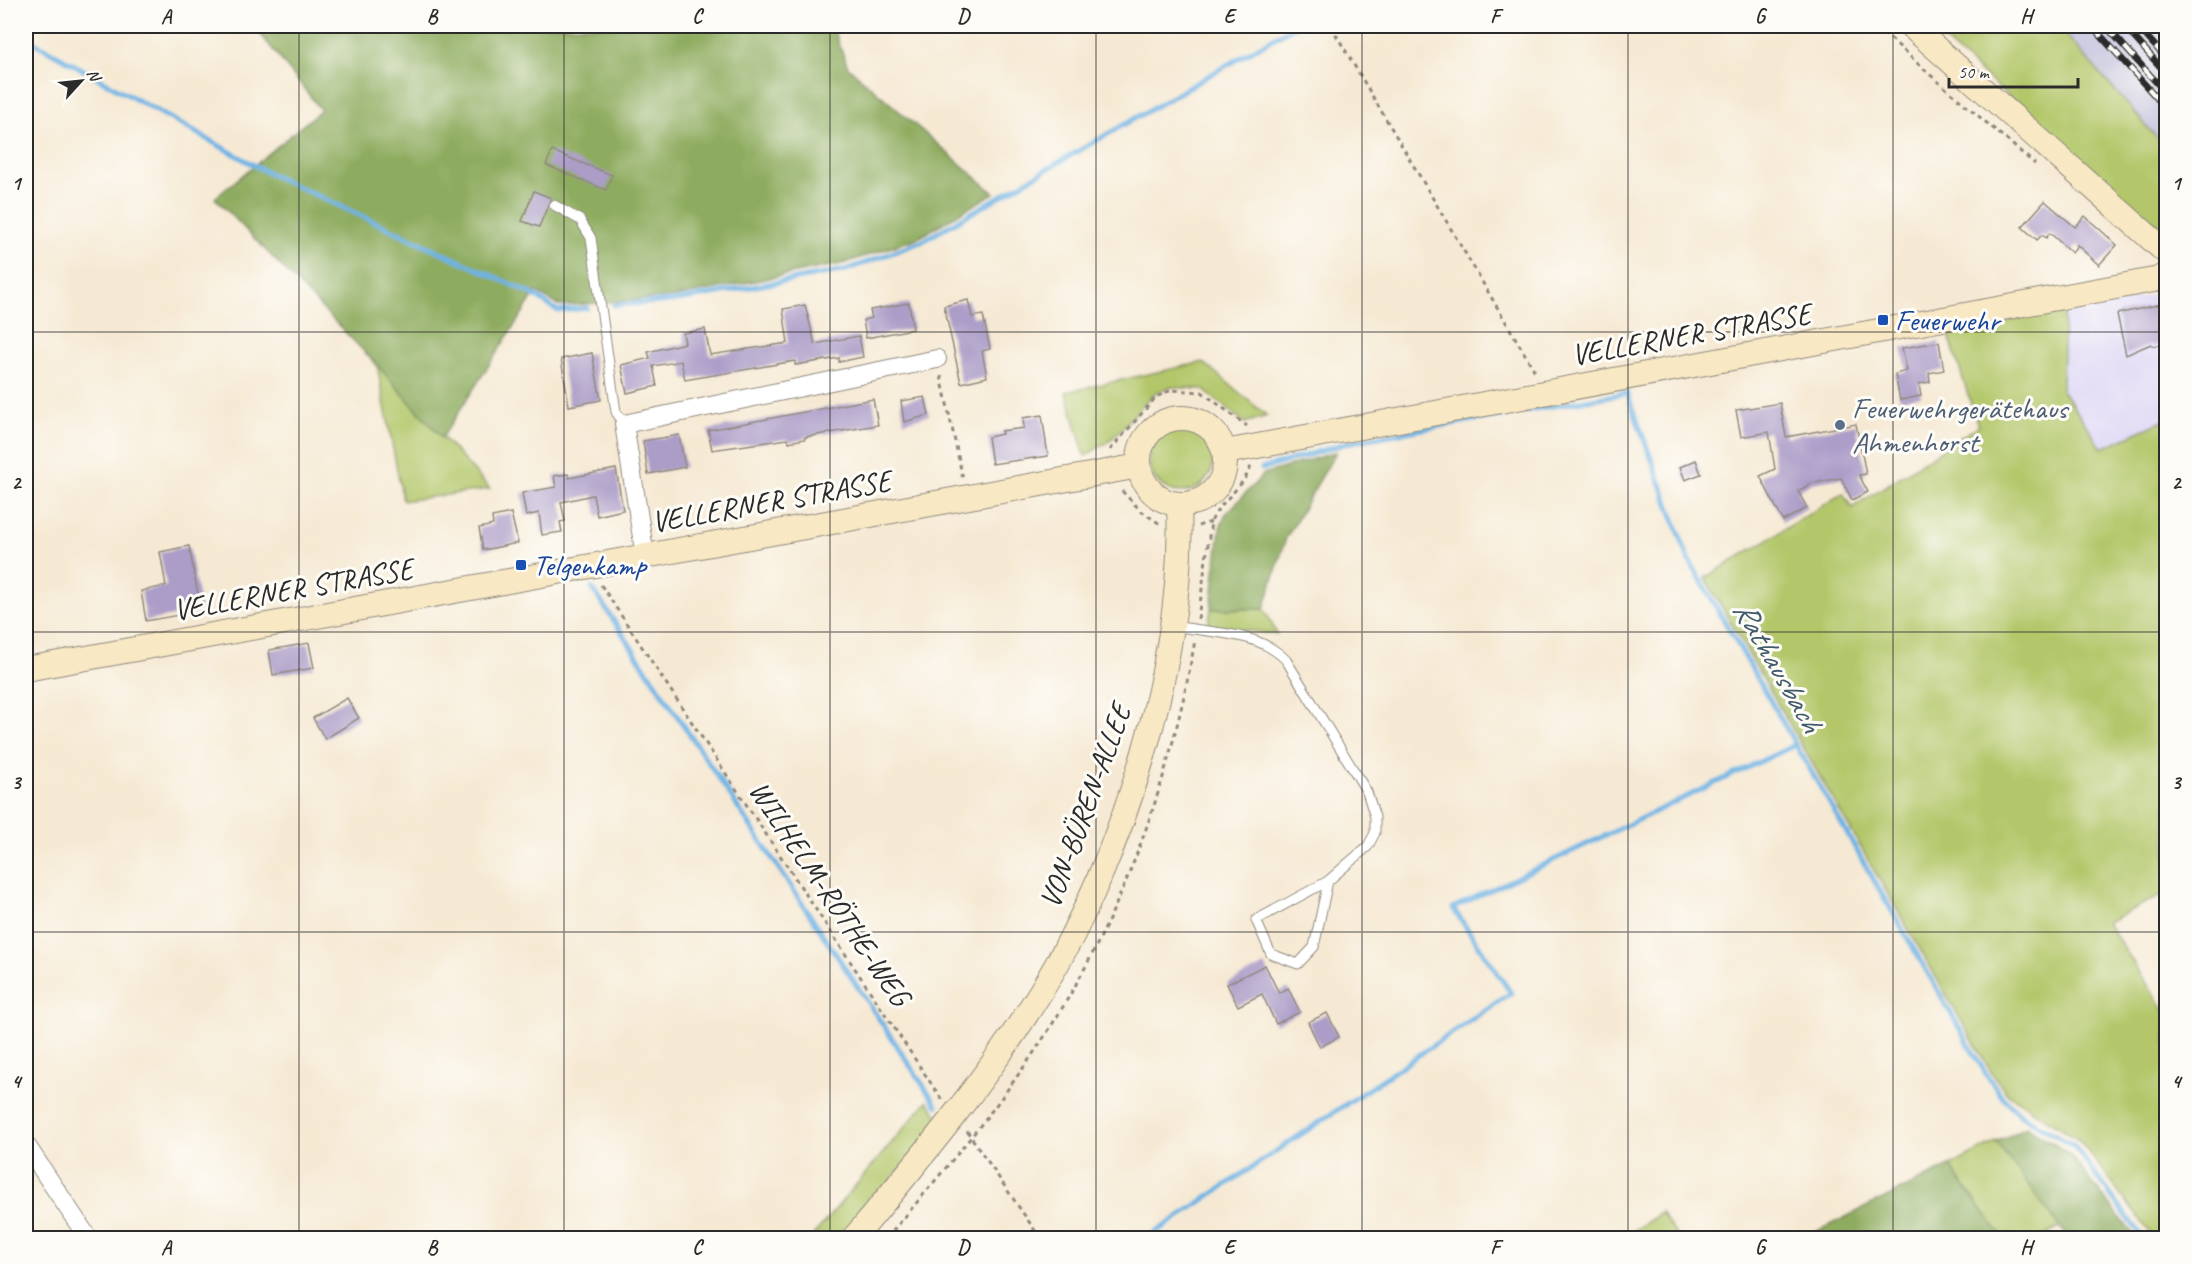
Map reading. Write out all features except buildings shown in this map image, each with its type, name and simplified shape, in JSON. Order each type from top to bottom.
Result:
[{"type":"main road","points":[[1911,26],[2166,252]]},
{"type":"main road","name":"VELLERNER STRASSE","points":[[1225,452],[2024,305],[2159,279],[2166,274]]},
{"type":"main road","points":[[1182,417],[1196,420],[1209,427],[1219,438],[1225,452],[1224,471],[1215,489],[1179,515],[1152,492],[1143,481],[1139,466],[1139,452],[1150,432],[1167,420],[1182,417]]},
{"type":"main road","name":"VELLERNER STRASSE","points":[[26,669],[1139,466]]},
{"type":"main road","name":"VON-BÜREN-ALLEE","points":[[854,1239],[954,1118],[1043,988],[1079,921],[1113,841],[1142,754],[1158,693],[1170,626],[1179,515]]},
{"type":"street","points":[[645,556],[624,424],[937,359]]},
{"type":"street","points":[[26,1145],[88,1239]]},
{"type":"lane","points":[[554,205],[580,220],[591,238],[616,412],[624,424]]},
{"type":"lane","points":[[1170,626],[1262,641],[1275,649],[1286,660],[1361,782],[1375,817],[1374,833],[1368,846],[1328,881],[1256,920],[1271,954],[1298,964],[1314,947],[1328,881]]},
{"type":"path","points":[[1331,26],[1537,375],[1541,393]]},
{"type":"path","points":[[937,359],[967,498]]},
{"type":"path","points":[[1244,426],[1202,392],[1171,390],[1156,397],[1110,448],[1119,487],[1141,511],[1163,526],[1179,515],[1197,526],[1211,522],[1215,511],[1248,475],[1252,465]]},
{"type":"path","name":"WILHELM-RÖTHE-WEG","points":[[594,566],[599,582],[954,1118],[972,1136],[1040,1239]]},
{"type":"shaded area","points":[[2058,26],[2158,26],[2166,35],[2166,148]]},
{"type":"shaded area","points":[[2166,293],[2166,419],[2102,448],[2062,390],[2064,310]]},
{"type":"green space","points":[[254,26],[832,26],[848,67],[994,193],[918,238],[845,263],[674,297],[560,306],[536,292],[442,438],[377,365],[215,198],[321,110]]},
{"type":"green space","points":[[1927,26],[2058,26],[2166,148],[2166,232]]},
{"type":"green space","points":[[2064,310],[2062,390],[2102,448],[2163,421],[2166,427],[2166,893],[2107,922],[2166,1013],[2166,1238],[2154,1238],[2079,1140],[2008,1094],[1991,1072],[1705,578],[1843,493],[1852,508],[1978,426],[1948,332]]},
{"type":"green space","points":[[1203,362],[1267,416],[1245,423],[1202,389],[1169,387],[1152,395],[1111,440],[1085,456],[1066,392]]},
{"type":"green space","points":[[377,365],[490,489],[403,501]]},
{"type":"green space","points":[[1181,428],[1199,434],[1207,442],[1213,460],[1207,478],[1199,486],[1181,492],[1163,486],[1155,478],[1149,460],[1155,442],[1163,434]]},
{"type":"green space","points":[[1336,452],[1286,538],[1264,609],[1211,609],[1220,528],[1225,515],[1264,474]]},
{"type":"green space","points":[[1211,609],[1264,609],[1277,634],[1208,626]]},
{"type":"green space","points":[[927,1101],[941,1120],[843,1238],[811,1238]]},
{"type":"green space","points":[[2027,1127],[2069,1153],[2136,1238],[2068,1238],[1996,1142]]},
{"type":"green space","points":[[1996,1142],[2060,1227],[2041,1238],[2003,1238],[1950,1166]]},
{"type":"green space","points":[[1950,1166],[2003,1238],[1803,1238]]},
{"type":"green space","points":[[1661,1213],[1678,1238],[1623,1238]]},
{"type":"waterway","points":[[614,305],[673,301],[846,270],[921,242],[1295,26]]},
{"type":"waterway","points":[[26,38],[270,174],[532,294],[558,311],[587,308]]},
{"type":"waterway","name":"Rathausbach","points":[[1262,469],[1350,442],[1627,393],[1689,560],[1986,1074],[2003,1098],[2021,1115],[2074,1146],[2143,1238]]},
{"type":"waterway","points":[[592,588],[937,1106]]},
{"type":"waterway","points":[[1147,1238],[1511,993],[1453,908],[1795,745]]},
{"type":"railway","points":[[2092,26],[2166,108]]},
{"type":"railway","points":[[2106,26],[2166,93]]},
{"type":"railway","points":[[2124,26],[2166,73]]},
{"type":"railway","points":[[2137,26],[2166,58]]},
{"type":"place","name":"Feuerwehr","points":[[1883,320]]},
{"type":"place","name":"Feuerwehrgerätehaus Ahmenhorst","points":[[1840,425]]},
{"type":"place","name":"Telgenkamp","points":[[521,565]]}]
